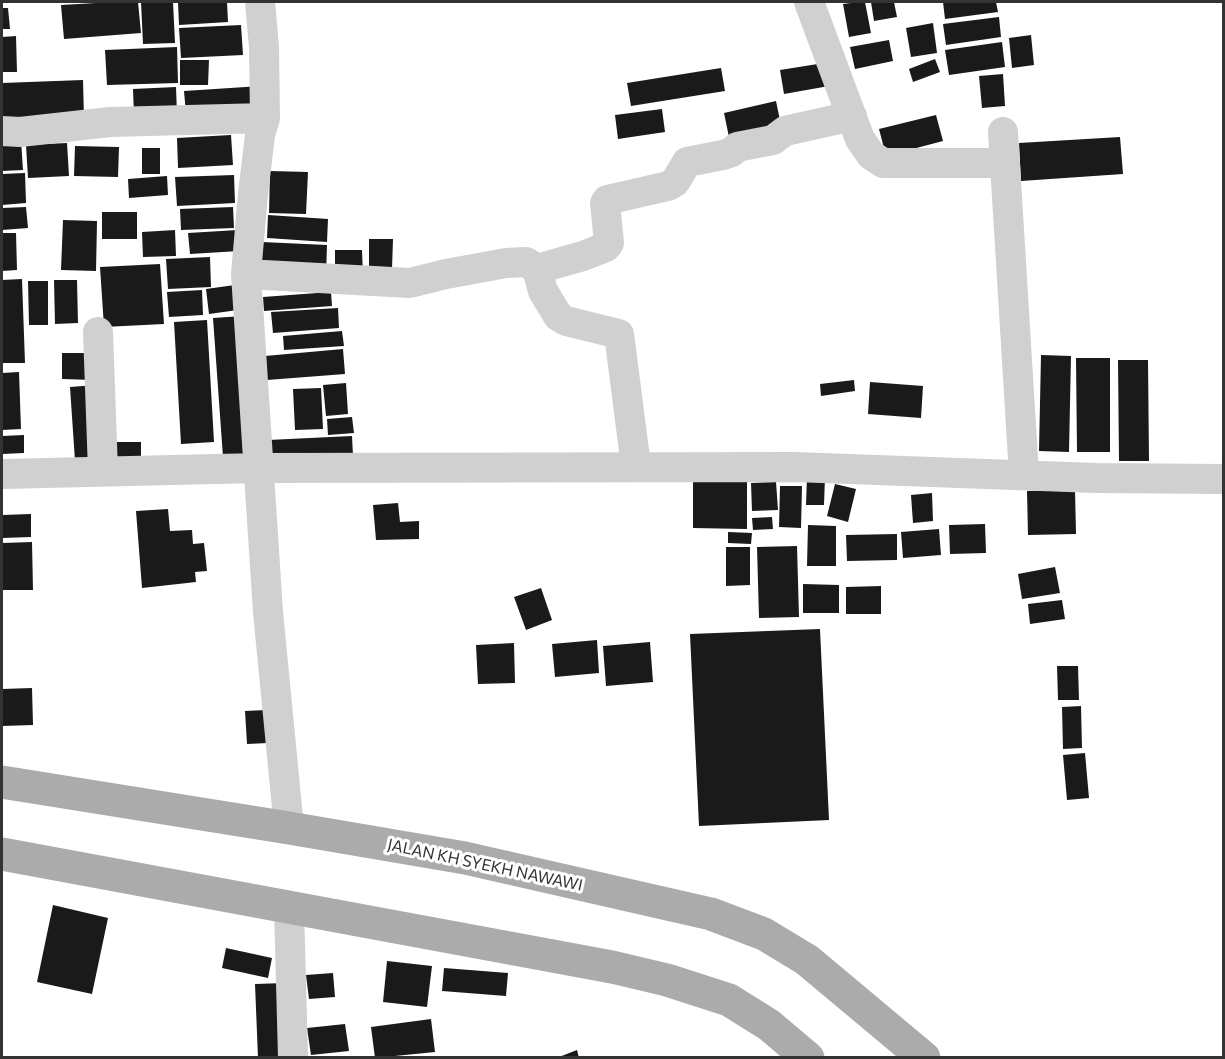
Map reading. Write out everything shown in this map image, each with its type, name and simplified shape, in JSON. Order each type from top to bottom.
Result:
[{"type":"main road","name":"JALAN KH SYEKH NAWAWI","points":[[2,782],[465,858],[711,914],[764,934],[807,960],[924,1058]]},
{"type":"main road","points":[[2,854],[612,967],[667,980],[729,1000],[769,1025],[808,1058]]},
{"type":"street","points":[[260,2],[264,47],[265,118],[260,135],[246,274],[268,612],[289,828]]},
{"type":"street","points":[[809,2],[860,139],[871,155],[883,163],[1005,164]]},
{"type":"street","points":[[537,269],[606,247],[609,243],[605,203],[607,200],[668,186],[675,182],[687,162],[723,155],[732,152],[736,147],[775,139],[785,131],[852,116]]},
{"type":"street","points":[[2,131],[20,132],[110,122],[265,118]]},
{"type":"street","points":[[1003,132],[1024,475]]},
{"type":"street","points":[[246,274],[410,283],[506,263],[526,262],[537,269],[543,291],[558,316],[566,321],[619,334],[636,466]]},
{"type":"street","points":[[98,333],[103,471]]},
{"type":"street","points":[[2,474],[259,468],[636,466],[795,467],[1224,479]]},
{"type":"street","points":[[288,908],[293,1058]]},
{"type":"building","points":[[138,2],[141,33],[64,39],[61,5]]},
{"type":"building","points":[[141,2],[173,2],[175,43],[143,44]]},
{"type":"building","points":[[178,2],[227,2],[228,22],[179,25]]},
{"type":"building","points":[[865,2],[871,33],[849,37],[843,4]]},
{"type":"building","points":[[871,2],[894,2],[897,17],[874,21]]},
{"type":"building","points":[[943,2],[996,2],[998,12],[945,19]]},
{"type":"building","points":[[2,8],[8,8],[10,29],[2,29]]},
{"type":"building","points":[[999,17],[1001,37],[946,45],[943,24]]},
{"type":"building","points":[[933,23],[937,53],[911,57],[906,28]]},
{"type":"building","points":[[241,25],[243,55],[181,58],[179,28]]},
{"type":"building","points":[[1031,35],[1034,65],[1012,68],[1009,38]]},
{"type":"building","points":[[16,36],[17,72],[2,72],[2,37]]},
{"type":"building","points":[[889,40],[893,61],[855,69],[850,47]]},
{"type":"building","points":[[1002,42],[1005,67],[949,75],[945,50]]},
{"type":"building","points":[[177,47],[178,83],[107,85],[105,50]]},
{"type":"building","points":[[935,59],[940,72],[913,82],[909,69]]},
{"type":"building","points":[[180,60],[209,60],[208,85],[180,85]]},
{"type":"building","points":[[824,63],[829,86],[784,94],[780,70]]},
{"type":"building","points":[[721,68],[725,91],[631,106],[627,83]]},
{"type":"building","points":[[1003,74],[1005,106],[982,108],[979,76]]},
{"type":"building","points":[[83,80],[84,118],[2,121],[2,83]]},
{"type":"building","points":[[261,86],[262,109],[186,114],[184,91]]},
{"type":"building","points":[[176,87],[177,114],[134,115],[133,89]]},
{"type":"building","points":[[776,101],[782,130],[730,142],[724,113]]},
{"type":"building","points":[[662,109],[665,132],[618,139],[615,115]]},
{"type":"building","points":[[936,115],[943,141],[886,156],[879,129]]},
{"type":"building","points":[[231,135],[233,165],[178,168],[177,138]]},
{"type":"building","points":[[1120,137],[1123,174],[1021,181],[1019,143]]},
{"type":"building","points":[[21,140],[23,170],[2,171],[2,141]]},
{"type":"building","points":[[67,143],[69,176],[28,178],[26,145]]},
{"type":"building","points":[[75,146],[119,147],[118,177],[74,176]]},
{"type":"building","points":[[142,148],[160,148],[160,174],[142,174]]},
{"type":"building","points":[[270,171],[308,172],[306,214],[269,213]]},
{"type":"building","points":[[25,173],[26,203],[2,205],[2,174]]},
{"type":"building","points":[[234,175],[235,203],[177,206],[175,177]]},
{"type":"building","points":[[167,176],[168,195],[129,198],[128,179]]},
{"type":"building","points":[[26,207],[28,228],[2,230],[2,208]]},
{"type":"building","points":[[233,207],[234,228],[181,230],[180,209]]},
{"type":"building","points":[[102,212],[137,212],[137,239],[102,239]]},
{"type":"building","points":[[268,215],[328,219],[327,242],[267,238]]},
{"type":"building","points":[[63,220],[97,221],[96,271],[61,270]]},
{"type":"building","points":[[175,230],[176,256],[143,257],[142,232]]},
{"type":"building","points":[[238,230],[239,251],[190,254],[188,233]]},
{"type":"building","points":[[2,233],[16,233],[17,270],[2,271]]},
{"type":"building","points":[[369,239],[393,239],[392,269],[369,269]]},
{"type":"building","points":[[262,242],[327,245],[326,275],[260,271]]},
{"type":"building","points":[[335,250],[362,250],[363,278],[335,278]]},
{"type":"building","points":[[210,257],[211,287],[168,289],[166,259]]},
{"type":"building","points":[[160,264],[164,324],[104,327],[100,267]]},
{"type":"building","points":[[22,279],[25,363],[2,363],[2,280]]},
{"type":"building","points":[[54,280],[77,280],[78,323],[55,324]]},
{"type":"building","points":[[28,281],[48,281],[48,325],[29,325]]},
{"type":"building","points":[[242,284],[245,309],[209,314],[206,289]]},
{"type":"building","points":[[202,290],[203,315],[169,317],[167,292]]},
{"type":"building","points":[[331,292],[332,306],[264,311],[263,297]]},
{"type":"building","points":[[338,308],[339,328],[273,333],[271,312]]},
{"type":"building","points":[[243,316],[253,455],[223,457],[213,318]]},
{"type":"building","points":[[207,320],[214,442],[181,444],[174,322]]},
{"type":"building","points":[[342,331],[344,346],[284,350],[283,336]]},
{"type":"building","points":[[343,349],[345,374],[267,380],[265,356]]},
{"type":"building","points":[[62,353],[94,353],[93,380],[62,379]]},
{"type":"building","points":[[1041,355],[1071,356],[1069,452],[1039,451]]},
{"type":"building","points":[[1076,358],[1110,358],[1110,452],[1077,452]]},
{"type":"building","points":[[1118,360],[1148,360],[1149,461],[1119,461]]},
{"type":"building","points":[[19,372],[21,429],[2,430],[2,373]]},
{"type":"building","points":[[854,380],[855,391],[821,396],[820,384]]},
{"type":"building","points":[[870,382],[923,386],[921,418],[868,414]]},
{"type":"building","points":[[346,383],[348,414],[326,416],[323,385]]},
{"type":"building","points":[[96,385],[100,460],[75,461],[70,387]]},
{"type":"building","points":[[321,388],[323,429],[295,430],[293,389]]},
{"type":"building","points":[[352,417],[354,433],[328,435],[327,419]]},
{"type":"building","points":[[24,435],[24,453],[2,454],[2,436]]},
{"type":"building","points":[[352,436],[353,456],[269,460],[268,440]]},
{"type":"building","points":[[115,442],[141,442],[141,464],[115,464]]},
{"type":"building","points":[[807,476],[825,477],[824,505],[806,505]]},
{"type":"building","points":[[693,478],[747,478],[747,529],[693,528]]},
{"type":"building","points":[[776,482],[778,510],[752,511],[751,483]]},
{"type":"building","points":[[835,484],[856,489],[848,522],[827,516]]},
{"type":"building","points":[[780,486],[802,486],[801,528],[779,527]]},
{"type":"building","points":[[1075,490],[1076,534],[1028,535],[1027,491]]},
{"type":"building","points":[[932,493],[933,521],[913,523],[911,495]]},
{"type":"building","points":[[398,503],[400,522],[419,521],[419,539],[376,540],[373,505]]},
{"type":"building","points":[[168,509],[170,531],[192,530],[193,544],[204,543],[207,571],[195,572],[196,582],[142,588],[136,511]]},
{"type":"building","points":[[31,514],[31,537],[2,538],[2,515]]},
{"type":"building","points":[[772,517],[773,529],[753,530],[752,518]]},
{"type":"building","points":[[985,524],[986,553],[950,554],[949,525]]},
{"type":"building","points":[[808,525],[836,526],[836,566],[807,566]]},
{"type":"building","points":[[939,529],[941,555],[903,558],[901,532]]},
{"type":"building","points":[[728,532],[752,533],[751,544],[728,543]]},
{"type":"building","points":[[897,534],[897,560],[847,561],[846,535]]},
{"type":"building","points":[[32,542],[33,590],[2,590],[2,543]]},
{"type":"building","points":[[797,546],[799,617],[759,618],[757,547]]},
{"type":"building","points":[[726,547],[750,547],[750,585],[726,586]]},
{"type":"building","points":[[1055,567],[1060,593],[1022,599],[1018,574]]},
{"type":"building","points":[[803,584],[839,585],[839,613],[803,613]]},
{"type":"building","points":[[881,586],[881,614],[846,614],[846,587]]},
{"type":"building","points":[[541,588],[552,620],[526,630],[514,597]]},
{"type":"building","points":[[1062,600],[1065,619],[1030,624],[1028,604]]},
{"type":"building","points":[[820,629],[829,820],[699,826],[690,634]]},
{"type":"building","points":[[597,640],[599,673],[555,677],[552,644]]},
{"type":"building","points":[[650,642],[653,682],[606,686],[603,646]]},
{"type":"building","points":[[514,643],[515,683],[478,684],[476,645]]},
{"type":"building","points":[[1057,666],[1078,666],[1079,700],[1058,700]]},
{"type":"building","points":[[32,688],[33,725],[2,726],[2,689]]},
{"type":"building","points":[[1081,706],[1082,748],[1063,749],[1062,707]]},
{"type":"building","points":[[266,710],[268,743],[247,744],[245,711]]},
{"type":"building","points":[[1085,753],[1089,798],[1067,800],[1063,755]]},
{"type":"building","points":[[53,905],[108,918],[92,994],[37,982]]},
{"type":"building","points":[[226,948],[272,958],[268,978],[222,968]]},
{"type":"building","points":[[387,961],[432,966],[427,1007],[383,1002]]},
{"type":"building","points":[[444,968],[508,973],[506,996],[442,991]]},
{"type":"building","points":[[333,973],[335,997],[309,999],[306,975]]},
{"type":"building","points":[[285,983],[288,1058],[258,1058],[255,984]]},
{"type":"building","points":[[431,1019],[435,1052],[375,1058],[371,1027]]},
{"type":"building","points":[[345,1024],[349,1051],[311,1055],[307,1028]]},
{"type":"building","points":[[577,1050],[579,1058],[559,1058],[559,1057]]}]
